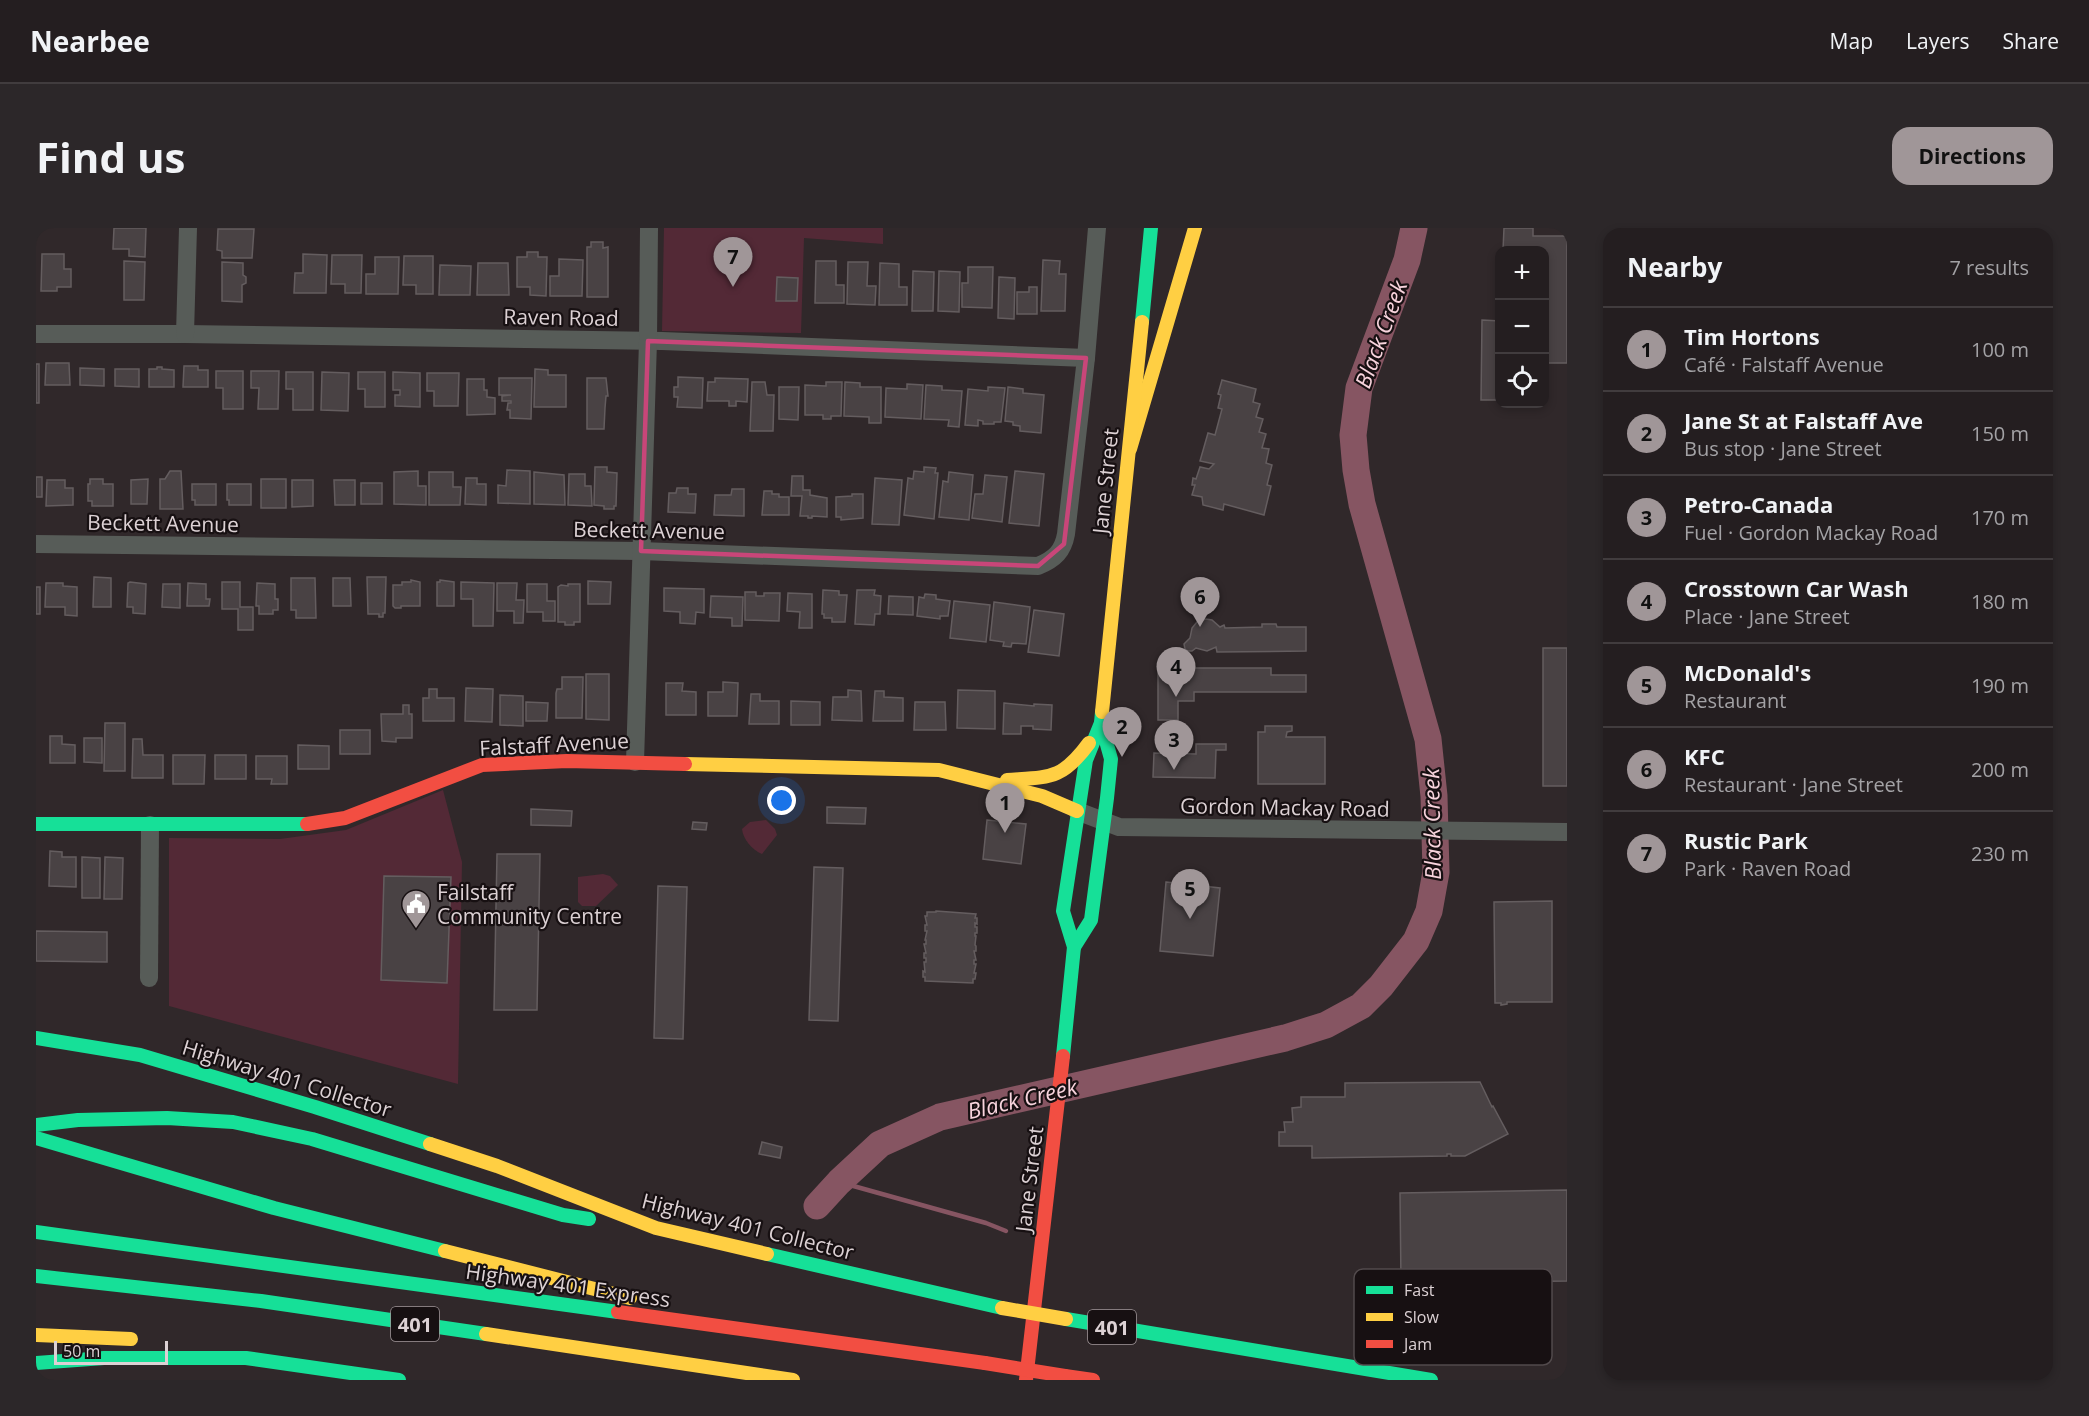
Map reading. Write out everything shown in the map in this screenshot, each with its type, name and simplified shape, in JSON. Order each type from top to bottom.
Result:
[{"type":"main road","name":"Jane Street","points":[[1026,1380],[1058,1108],[1074,947],[1063,911],[1086,760],[1101,723],[1130,449],[1150,228]]},
{"type":"main road","points":[[1130,449],[1195,228]]},
{"type":"main road","name":"Jane Street","points":[[1074,947],[1091,920],[1104,821],[1111,759],[1101,723]]},
{"type":"main road","points":[[990,782],[1062,774],[1077,760],[1101,723]]},
{"type":"main road","name":"Falstaff Avenue","points":[[36,824],[312,824],[345,818],[482,765],[567,761],[939,770],[1042,796],[1077,811]]},
{"type":"main road","name":"Highway 401 Collector","points":[[36,1038],[140,1055],[315,1107],[497,1166],[656,1228],[1002,1308],[1431,1380]]},
{"type":"main road","points":[[36,1125],[78,1120],[156,1118],[232,1122],[312,1139],[563,1215],[656,1228]]},
{"type":"main road","points":[[36,1138],[273,1208],[621,1296],[714,1324]]},
{"type":"main road","name":"Highway 401 Express","points":[[36,1232],[630,1315],[714,1324],[1094,1380]]},
{"type":"main road","name":"401","points":[[36,1276],[261,1301],[793,1380]]},
{"type":"main road","points":[[36,1335],[142,1340]]},
{"type":"main road","points":[[201,1343],[246,1358]]},
{"type":"main road","points":[[36,1363],[104,1358],[246,1358],[399,1380]]},
{"type":"street","points":[[185,334],[189,228]]},
{"type":"street","points":[[635,762],[648,341],[649,228]]},
{"type":"street","name":"Beckett Avenue","points":[[36,544],[641,551],[1038,566],[1050,561],[1058,554],[1064,544],[1066,534],[1086,358],[1097,228]]},
{"type":"street","name":"Raven Road","points":[[36,334],[648,341],[1086,358]]},
{"type":"street","name":"Gordon Mackay Road","points":[[1077,811],[1119,827],[1567,832]]},
{"type":"street","points":[[149,978],[150,825]]},
{"type":"highlighted area","points":[[648,341],[1086,358],[1064,544],[1038,566],[641,551]]},
{"type":"shaded area","points":[[664,228],[883,228],[883,244],[804,238],[801,333],[662,331]]},
{"type":"shaded area","points":[[443,790],[462,862],[458,1084],[169,1006],[169,838],[280,839],[346,830]]},
{"type":"shaded area","points":[[766,820],[775,829],[777,835],[762,854],[749,844],[742,829],[750,822]]},
{"type":"shaded area","points":[[603,874],[610,876],[618,885],[596,906],[582,906],[578,902],[578,877]]},
{"type":"building","points":[[114,228],[146,228],[145,257],[129,256],[129,249],[113,249]]},
{"type":"building","points":[[1504,228],[1533,228],[1533,236],[1567,236],[1567,363],[1549,363],[1549,246],[1503,246]]},
{"type":"building","points":[[218,229],[254,229],[252,258],[222,258],[222,251],[217,250]]},
{"type":"building","points":[[591,242],[603,242],[603,248],[608,247],[608,297],[587,297],[587,247],[591,247]]},
{"type":"building","points":[[527,252],[538,252],[538,257],[547,257],[546,296],[530,295],[530,287],[517,287],[517,257],[527,257]]},
{"type":"building","points":[[42,254],[64,254],[64,269],[71,269],[71,287],[57,287],[57,291],[41,291]]},
{"type":"building","points":[[303,254],[327,255],[326,293],[294,293],[295,273],[303,273]]},
{"type":"building","points":[[332,255],[362,255],[361,293],[345,293],[345,284],[331,284]]},
{"type":"building","points":[[404,256],[433,256],[433,294],[416,294],[416,285],[403,285]]},
{"type":"building","points":[[375,257],[399,257],[398,294],[366,294],[366,274],[375,274]]},
{"type":"building","points":[[559,259],[583,260],[582,296],[550,296],[550,276],[559,276]]},
{"type":"building","points":[[1043,260],[1060,261],[1059,274],[1066,274],[1065,311],[1041,311]]},
{"type":"building","points":[[124,261],[145,262],[144,300],[124,300]]},
{"type":"building","points":[[816,261],[836,261],[836,285],[844,285],[844,303],[815,303]]},
{"type":"building","points":[[222,262],[243,263],[246,283],[242,285],[242,302],[222,301]]},
{"type":"building","points":[[848,262],[868,262],[867,286],[876,286],[875,305],[847,304]]},
{"type":"building","points":[[478,263],[508,263],[509,295],[477,295]]},
{"type":"building","points":[[880,263],[899,264],[899,287],[907,287],[907,305],[879,305]]},
{"type":"building","points":[[440,265],[471,266],[470,295],[439,295]]},
{"type":"building","points":[[968,267],[993,267],[992,308],[962,307],[962,283],[968,283]]},
{"type":"building","points":[[913,271],[934,272],[933,311],[912,311]]},
{"type":"building","points":[[939,271],[960,272],[959,312],[938,311]]},
{"type":"building","points":[[777,277],[798,278],[797,301],[776,301]]},
{"type":"building","points":[[999,277],[1015,278],[1014,319],[998,318]]},
{"type":"building","points":[[1029,287],[1037,287],[1037,314],[1017,314],[1017,292],[1029,292]]},
{"type":"building","points":[[1482,320],[1495,321],[1495,400],[1481,400]]},
{"type":"building","points":[[46,363],[69,363],[70,385],[45,385]]},
{"type":"building","points":[[36,364],[39,364],[39,403],[36,403]]},
{"type":"building","points":[[184,366],[198,366],[198,370],[208,370],[208,387],[183,387]]},
{"type":"building","points":[[157,367],[174,370],[174,387],[149,387],[149,369],[157,369]]},
{"type":"building","points":[[80,368],[104,369],[104,386],[80,385]]},
{"type":"building","points":[[115,369],[139,369],[139,387],[115,386]]},
{"type":"building","points":[[535,369],[548,370],[548,375],[566,375],[566,407],[534,407]]},
{"type":"building","points":[[216,371],[243,371],[243,409],[223,409],[223,388],[216,388]]},
{"type":"building","points":[[251,371],[279,371],[278,409],[258,409],[259,388],[251,388]]},
{"type":"building","points":[[286,372],[313,372],[313,410],[293,410],[293,389],[286,389]]},
{"type":"building","points":[[322,372],[349,373],[348,411],[321,410]]},
{"type":"building","points":[[358,372],[385,372],[385,407],[365,407],[365,389],[358,389]]},
{"type":"building","points":[[393,372],[420,373],[420,407],[395,406],[395,395],[400,395],[400,390],[393,390]]},
{"type":"building","points":[[427,373],[459,373],[458,406],[434,406],[434,391],[427,391]]},
{"type":"building","points":[[678,377],[703,378],[702,408],[677,407],[678,397],[674,397],[674,387],[678,387]]},
{"type":"building","points":[[499,378],[532,378],[531,419],[510,418],[510,410],[507,410],[508,403],[511,401],[502,401],[502,396],[511,395],[499,395]]},
{"type":"building","points":[[587,378],[606,378],[608,396],[606,396],[604,429],[587,429]]},
{"type":"building","points":[[715,378],[748,379],[747,402],[736,401],[736,406],[729,406],[729,401],[707,401],[708,382],[715,382]]},
{"type":"building","points":[[467,379],[484,379],[484,390],[487,390],[487,397],[495,398],[495,414],[467,415]]},
{"type":"building","points":[[1222,380],[1256,389],[1253,402],[1260,404],[1256,417],[1263,419],[1259,432],[1266,434],[1262,448],[1269,449],[1266,463],[1272,465],[1267,485],[1271,486],[1264,515],[1224,504],[1223,510],[1203,505],[1202,497],[1192,495],[1195,485],[1192,485],[1193,478],[1196,479],[1200,467],[1209,469],[1214,464],[1200,461],[1208,433],[1215,435],[1222,409],[1218,408],[1221,395],[1218,394]]},
{"type":"building","points":[[752,382],[765,382],[767,395],[774,395],[773,431],[750,431]]},
{"type":"building","points":[[826,382],[842,382],[841,416],[823,419],[823,415],[805,415],[805,385],[826,386]]},
{"type":"building","points":[[845,382],[860,383],[860,387],[881,387],[881,423],[869,423],[869,417],[844,416]]},
{"type":"building","points":[[907,384],[923,385],[921,419],[885,417],[886,388],[907,389]]},
{"type":"building","points":[[926,385],[942,386],[942,390],[962,391],[959,427],[948,426],[949,420],[924,419]]},
{"type":"building","points":[[779,387],[799,387],[798,420],[779,419]]},
{"type":"building","points":[[988,387],[1005,388],[1001,422],[983,424],[983,421],[978,420],[978,426],[965,425],[968,389],[988,391]]},
{"type":"building","points":[[1008,387],[1023,389],[1023,393],[1044,395],[1041,433],[1020,431],[1020,426],[1005,421]]},
{"type":"building","points":[[595,467],[607,467],[607,472],[617,473],[614,509],[604,509],[604,506],[594,505]]},
{"type":"building","points":[[924,467],[936,468],[935,473],[938,473],[934,519],[904,515],[908,478],[913,479],[914,471],[924,472]]},
{"type":"building","points":[[507,470],[530,471],[530,504],[498,503],[498,485],[506,486]]},
{"type":"building","points":[[170,471],[181,471],[183,509],[160,509],[160,479],[165,479]]},
{"type":"building","points":[[418,471],[418,486],[426,486],[426,505],[394,504],[394,472]]},
{"type":"building","points":[[1015,471],[1044,474],[1039,526],[1009,523]]},
{"type":"building","points":[[429,472],[453,472],[453,487],[461,487],[460,505],[429,505]]},
{"type":"building","points":[[534,472],[564,475],[565,505],[534,504]]},
{"type":"building","points":[[949,472],[973,475],[969,520],[939,517],[943,481],[948,482]]},
{"type":"building","points":[[569,474],[585,474],[585,486],[591,486],[592,506],[568,505]]},
{"type":"building","points":[[985,475],[1007,477],[1002,522],[972,518],[975,494],[983,494]]},
{"type":"building","points":[[792,476],[803,476],[803,490],[810,490],[810,495],[827,498],[827,517],[800,516],[802,496],[791,496]]},
{"type":"building","points":[[36,477],[42,477],[42,497],[36,497]]},
{"type":"building","points":[[466,478],[477,478],[477,484],[486,484],[486,505],[465,504]]},
{"type":"building","points":[[875,478],[902,480],[899,525],[872,524]]},
{"type":"building","points":[[90,479],[103,479],[103,484],[113,484],[113,506],[92,506],[92,501],[88,501]]},
{"type":"building","points":[[148,479],[147,504],[131,504],[131,480]]},
{"type":"building","points":[[261,479],[286,479],[286,508],[261,508]]},
{"type":"building","points":[[47,480],[65,480],[65,488],[73,488],[73,505],[46,506]]},
{"type":"building","points":[[292,480],[313,480],[313,506],[292,507]]},
{"type":"building","points":[[334,480],[355,480],[355,505],[335,505]]},
{"type":"building","points":[[361,483],[382,483],[382,504],[361,504]]},
{"type":"building","points":[[192,484],[216,484],[216,505],[195,505],[195,500],[192,500]]},
{"type":"building","points":[[227,484],[251,484],[251,505],[229,505]]},
{"type":"building","points":[[677,488],[688,488],[688,494],[696,494],[695,513],[668,512],[669,493],[676,493]]},
{"type":"building","points":[[732,489],[744,489],[744,516],[714,515],[715,495],[731,495]]},
{"type":"building","points":[[764,491],[772,491],[772,494],[779,494],[779,497],[789,497],[789,515],[762,515]]},
{"type":"building","points":[[852,494],[863,494],[863,518],[841,520],[841,517],[836,517],[836,497],[852,496]]},
{"type":"building","points":[[94,577],[111,578],[111,607],[93,607]]},
{"type":"building","points":[[367,577],[386,577],[383,617],[379,617],[379,614],[368,614]]},
{"type":"building","points":[[291,578],[315,578],[316,618],[296,618],[296,610],[291,610]]},
{"type":"building","points":[[333,578],[350,578],[351,606],[333,606]]},
{"type":"building","points":[[411,580],[420,582],[420,606],[395,608],[393,606],[393,585],[402,585],[402,582],[411,582]]},
{"type":"building","points":[[440,580],[454,582],[454,606],[437,606],[437,582]]},
{"type":"building","points":[[588,581],[611,582],[610,604],[588,604]]},
{"type":"building","points":[[222,582],[240,582],[240,607],[253,607],[253,630],[238,630],[238,609],[222,609]]},
{"type":"building","points":[[461,582],[494,583],[493,626],[473,626],[473,599],[461,599]]},
{"type":"building","points":[[46,583],[63,583],[63,586],[77,587],[77,616],[65,615],[65,607],[45,607]]},
{"type":"building","points":[[128,583],[146,584],[145,614],[133,613],[133,607],[127,607]]},
{"type":"building","points":[[188,583],[206,584],[206,599],[210,599],[209,606],[187,606]]},
{"type":"building","points":[[257,583],[275,584],[278,610],[273,610],[273,614],[259,614],[259,606],[256,606]]},
{"type":"building","points":[[497,583],[517,583],[516,600],[524,600],[523,623],[514,623],[514,611],[497,611]]},
{"type":"building","points":[[163,584],[180,584],[180,608],[162,607]]},
{"type":"building","points":[[527,584],[547,584],[547,601],[555,601],[555,621],[543,621],[543,612],[527,612]]},
{"type":"building","points":[[568,584],[580,584],[580,622],[574,622],[574,625],[558,622],[558,587],[568,586]]},
{"type":"building","points":[[36,587],[40,587],[40,614],[36,614]]},
{"type":"building","points":[[664,588],[704,589],[704,613],[696,612],[695,624],[680,623],[680,612],[664,611]]},
{"type":"building","points":[[823,590],[839,591],[839,595],[847,595],[845,622],[832,622],[832,618],[824,618],[822,614]]},
{"type":"building","points":[[857,590],[875,590],[874,595],[881,596],[880,614],[875,614],[874,625],[855,624]]},
{"type":"building","points":[[745,592],[756,592],[756,596],[764,596],[764,593],[780,593],[779,621],[745,620]]},
{"type":"building","points":[[788,593],[812,594],[812,628],[799,628],[800,612],[787,611]]},
{"type":"building","points":[[925,594],[936,595],[936,599],[950,601],[948,616],[940,616],[940,619],[917,616],[919,597],[924,598]]},
{"type":"building","points":[[711,596],[743,597],[742,626],[732,626],[732,618],[710,617]]},
{"type":"building","points":[[889,596],[913,597],[913,615],[888,614]]},
{"type":"building","points":[[954,601],[990,605],[986,642],[950,638]]},
{"type":"building","points":[[994,602],[1030,607],[1026,644],[1012,643],[1011,647],[1003,646],[1004,642],[990,640]]},
{"type":"building","points":[[1034,610],[1064,614],[1059,656],[1028,652]]},
{"type":"building","points":[[1212,620],[1220,627],[1224,625],[1225,628],[1262,627],[1262,624],[1276,624],[1277,627],[1306,627],[1306,651],[1217,652],[1216,647],[1207,651],[1196,648],[1188,651],[1184,644],[1190,638],[1192,628],[1197,622]]},
{"type":"building","points":[[1543,648],[1567,648],[1567,786],[1543,786]]},
{"type":"building","points":[[1158,668],[1271,668],[1271,675],[1306,675],[1306,692],[1194,692],[1194,701],[1178,701],[1178,720],[1158,720]]},
{"type":"building","points":[[586,674],[609,674],[609,720],[586,719]]},
{"type":"building","points":[[562,677],[583,677],[582,718],[556,718],[556,693],[557,689],[562,689]]},
{"type":"building","points":[[723,682],[738,683],[737,716],[708,716],[708,692],[723,692]]},
{"type":"building","points":[[666,683],[683,683],[682,691],[696,692],[696,715],[666,715]]},
{"type":"building","points":[[466,688],[493,689],[492,722],[465,721]]},
{"type":"building","points":[[429,689],[437,689],[437,698],[454,698],[454,721],[423,721],[423,698],[429,698]]},
{"type":"building","points":[[848,690],[861,691],[862,721],[832,720],[833,697],[848,697]]},
{"type":"building","points":[[958,690],[995,691],[995,729],[957,728]]},
{"type":"building","points":[[875,691],[884,691],[884,697],[903,698],[903,721],[873,721]]},
{"type":"building","points":[[751,694],[760,694],[760,701],[779,701],[779,724],[749,724]]},
{"type":"building","points":[[500,695],[523,696],[523,726],[500,725]]},
{"type":"building","points":[[791,701],[820,702],[820,725],[791,725]]},
{"type":"building","points":[[526,702],[548,703],[547,721],[526,721]]},
{"type":"building","points":[[915,702],[945,702],[946,730],[914,730]]},
{"type":"building","points":[[1004,703],[1052,705],[1051,730],[1021,726],[1021,734],[1003,734]]},
{"type":"building","points":[[403,705],[409,705],[409,714],[412,714],[412,738],[396,738],[396,742],[382,741],[381,714],[403,714]]},
{"type":"building","points":[[105,723],[125,723],[125,771],[104,771]]},
{"type":"building","points":[[1265,726],[1292,726],[1292,731],[1287,732],[1286,737],[1325,737],[1325,784],[1258,784],[1258,732],[1265,732]]},
{"type":"building","points":[[340,730],[370,730],[370,754],[340,754]]},
{"type":"building","points":[[50,736],[62,736],[62,744],[75,745],[75,763],[50,763]]},
{"type":"building","points":[[84,738],[102,738],[102,763],[84,762]]},
{"type":"building","points":[[133,739],[142,739],[143,755],[163,755],[163,778],[132,778]]},
{"type":"building","points":[[1196,744],[1226,744],[1226,750],[1216,750],[1215,778],[1153,777],[1154,753],[1196,754]]},
{"type":"building","points":[[298,745],[329,746],[329,769],[298,769]]},
{"type":"building","points":[[173,755],[205,755],[204,784],[173,784]]},
{"type":"building","points":[[215,755],[246,755],[246,779],[215,779]]},
{"type":"building","points":[[256,756],[287,756],[287,784],[271,784],[272,779],[256,779]]},
{"type":"building","points":[[827,807],[866,808],[865,824],[827,823]]},
{"type":"building","points":[[531,809],[572,811],[571,826],[531,825]]},
{"type":"building","points":[[987,820],[1026,824],[1021,864],[983,859]]},
{"type":"building","points":[[693,822],[707,823],[706,830],[692,829]]},
{"type":"building","points":[[50,851],[62,852],[62,857],[76,857],[76,887],[49,886]]},
{"type":"building","points":[[497,854],[540,854],[537,1010],[494,1010]]},
{"type":"building","points":[[82,857],[100,858],[100,898],[82,898]]},
{"type":"building","points":[[105,857],[123,858],[122,899],[104,899]]},
{"type":"building","points":[[814,867],[843,868],[838,1021],[809,1020]]},
{"type":"building","name":"Failstaff Community Centre","points":[[384,876],[451,877],[447,983],[381,980]]},
{"type":"building","points":[[1166,882],[1220,888],[1213,956],[1160,951]]},
{"type":"building","points":[[658,886],[687,887],[683,1039],[654,1038]]},
{"type":"building","points":[[1552,901],[1552,1002],[1507,1002],[1501,1005],[1501,1003],[1495,1003],[1494,902]]},
{"type":"building","points":[[927,912],[976,914],[974,973],[976,973],[973,983],[925,981],[923,971],[925,972],[924,944],[926,944],[927,931],[925,931],[925,925],[927,925],[925,916]]},
{"type":"building","points":[[36,931],[107,932],[107,962],[36,961]]},
{"type":"building","points":[[1480,1082],[1508,1134],[1465,1156],[1447,1154],[1447,1156],[1312,1158],[1312,1146],[1279,1146],[1279,1132],[1285,1132],[1284,1122],[1293,1122],[1292,1108],[1301,1107],[1301,1097],[1345,1097],[1345,1083]]},
{"type":"building","points":[[762,1142],[782,1147],[780,1158],[759,1154]]},
{"type":"building","points":[[1567,1190],[1567,1281],[1552,1281],[1552,1269],[1401,1269],[1400,1193]]},
{"type":"waterway","name":"Black Creek","points":[[817,1206],[880,1144],[940,1117],[1285,1038],[1326,1025],[1361,1006],[1381,986],[1416,941],[1429,911],[1436,872],[1434,796],[1428,739],[1362,504],[1353,435],[1359,388],[1407,260],[1414,228]]},
{"type":"waterway","points":[[839,1182],[986,1223],[1006,1231]]},
{"type":"traffic: fast","points":[[1142,322],[1151,228]]},
{"type":"traffic: fast","points":[[1063,1056],[1074,947],[1063,911],[1086,760],[1101,723],[1102,712]]},
{"type":"traffic: fast","points":[[1074,947],[1091,920],[1107,798],[1111,759],[1101,723]]},
{"type":"traffic: fast","points":[[36,824],[307,824]]},
{"type":"traffic: fast","points":[[36,1038],[140,1055],[430,1144]]},
{"type":"traffic: fast","points":[[36,1125],[78,1120],[167,1118],[233,1122],[312,1139],[563,1215],[589,1219]]},
{"type":"traffic: fast","points":[[36,1138],[274,1208],[445,1251]]},
{"type":"traffic: fast","points":[[36,1232],[618,1312]]},
{"type":"traffic: fast","points":[[767,1254],[1002,1308]]},
{"type":"traffic: fast","points":[[36,1276],[261,1301],[486,1334]]},
{"type":"traffic: fast","points":[[1066,1319],[1431,1380]]},
{"type":"traffic: fast","points":[[36,1363],[104,1358],[246,1358],[399,1380]]},
{"type":"traffic: slow","points":[[1130,449],[1195,228]]},
{"type":"traffic: slow","points":[[1102,712],[1142,322]]},
{"type":"traffic: slow","points":[[1007,780],[1045,777],[1063,770],[1089,743]]},
{"type":"traffic: slow","points":[[685,764],[939,770],[1042,796],[1077,811]]},
{"type":"traffic: slow","points":[[430,1144],[497,1166],[656,1228],[767,1254]]},
{"type":"traffic: slow","points":[[445,1251],[630,1298]]},
{"type":"traffic: slow","points":[[1002,1308],[1066,1319]]},
{"type":"traffic: slow","points":[[486,1334],[793,1380]]},
{"type":"traffic: slow","points":[[36,1335],[131,1339]]},
{"type":"traffic: jam","points":[[307,824],[345,818],[482,765],[567,761],[685,764]]},
{"type":"traffic: jam","points":[[1026,1380],[1063,1056]]},
{"type":"traffic: jam","points":[[618,1312],[985,1363]]},
{"type":"traffic: jam","points":[[985,1363],[1065,1376]]},
{"type":"traffic: jam","points":[[1065,1376],[1093,1380]]},
{"type":"place","name":"Rustic Park","points":[[733,287]]},
{"type":"place","name":"KFC","points":[[1200,627]]},
{"type":"place","name":"Crosstown Car Wash","points":[[1176,697]]},
{"type":"place","name":"Jane St at Falstaff Ave","points":[[1122,757]]},
{"type":"place","name":"Petro-Canada","points":[[1174,770]]},
{"type":"place","name":"Tim Hortons","points":[[1005,833]]},
{"type":"place","name":"McDonald's","points":[[1190,919]]},
{"type":"place","name":"Failstaff Community Centre","points":[[416,930]]}]
